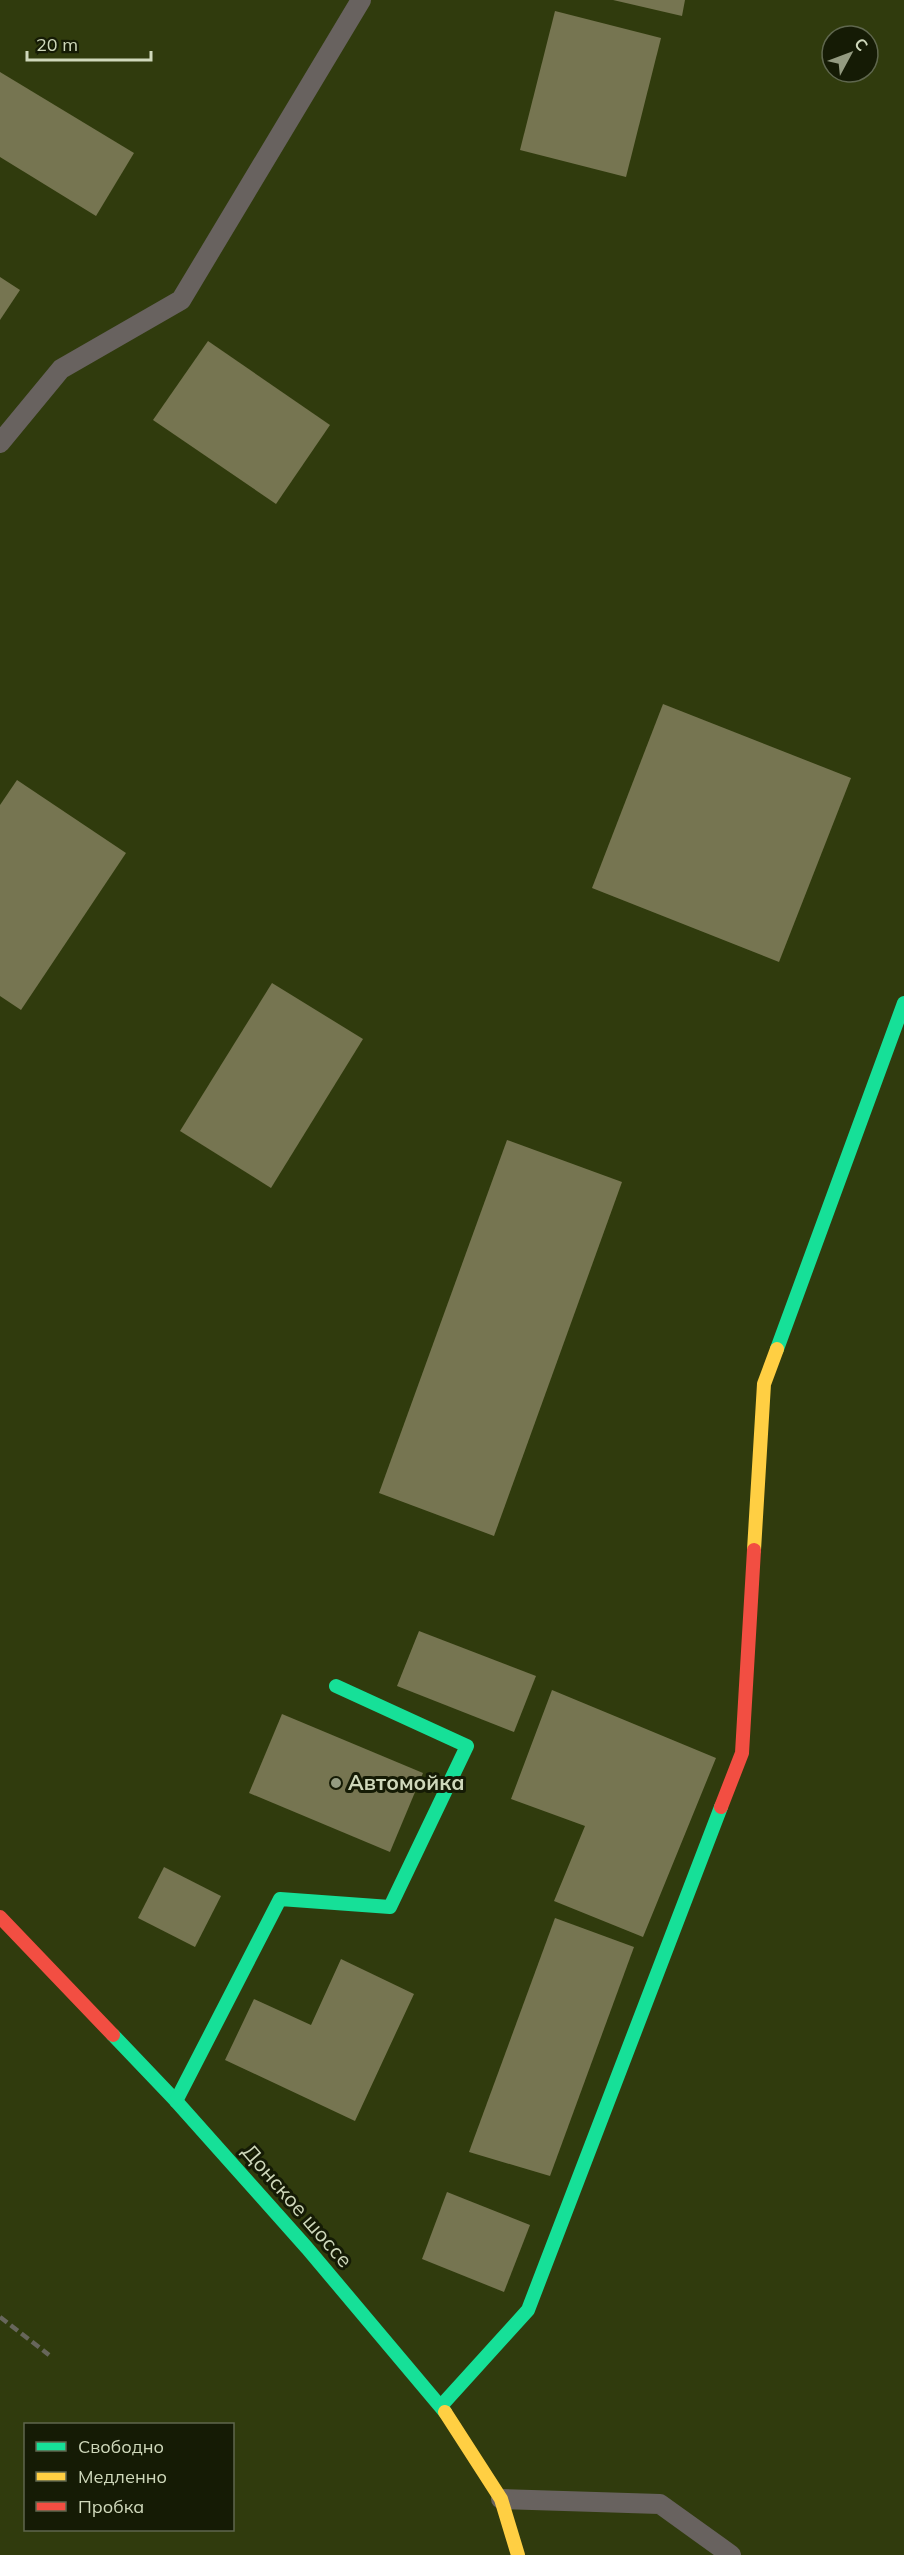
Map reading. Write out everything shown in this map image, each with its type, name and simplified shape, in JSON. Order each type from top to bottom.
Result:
[{"type":"street","points":[[441,2406],[528,2310],[742,1753],[764,1384],[904,1003]]},
{"type":"street","points":[[176,2101],[280,1899],[390,1907],[467,1746],[336,1686]]},
{"type":"street","name":"Донское шоссе","points":[[0,1917],[176,2101],[307,2248],[441,2406],[501,2499],[518,2555]]},
{"type":"lane","points":[[0,443],[61,369],[181,300],[361,0]]},
{"type":"lane","points":[[501,2499],[660,2504],[731,2555]]},
{"type":"shaded area","points":[[0,0],[904,0],[904,2555],[0,2555]]},
{"type":"building","points":[[613,0],[685,0],[682,16]]},
{"type":"building","points":[[555,11],[661,38],[626,177],[520,150]]},
{"type":"building","points":[[0,72],[134,153],[96,216],[0,157]]},
{"type":"building","points":[[0,277],[20,290],[0,320]]},
{"type":"building","points":[[208,341],[330,425],[276,504],[153,420]]},
{"type":"building","points":[[663,704],[851,778],[779,962],[592,888]]},
{"type":"building","points":[[17,780],[126,853],[21,1010],[0,996],[0,805]]},
{"type":"building","points":[[272,983],[363,1039],[271,1188],[180,1131]]},
{"type":"building","points":[[507,1140],[622,1182],[494,1536],[379,1493]]},
{"type":"building","points":[[419,1631],[536,1676],[514,1732],[397,1686]]},
{"type":"building","points":[[552,1690],[716,1758],[643,1937],[554,1901],[585,1826],[511,1799]]},
{"type":"building","name":"Автомойка","points":[[282,1714],[423,1773],[390,1852],[249,1793]]},
{"type":"building","points":[[164,1867],[221,1896],[195,1947],[138,1918]]},
{"type":"building","points":[[555,1918],[634,1947],[550,2176],[469,2152]]},
{"type":"building","points":[[341,1959],[414,1994],[355,2121],[225,2060],[254,1999],[311,2025]]},
{"type":"building","points":[[447,2192],[530,2225],[504,2292],[422,2259]]},
{"type":"railway","points":[[0,2317],[49,2355]]},
{"type":"traffic: fast","points":[[777,1349],[904,1003]]},
{"type":"traffic: fast","points":[[176,2101],[280,1899],[390,1907],[467,1746],[336,1686]]},
{"type":"traffic: fast","points":[[441,2406],[528,2310],[721,1807]]},
{"type":"traffic: fast","points":[[113,2035],[176,2101],[307,2248],[445,2412]]},
{"type":"traffic: slow","points":[[754,1550],[764,1384],[777,1349]]},
{"type":"traffic: slow","points":[[445,2412],[501,2499],[518,2555]]},
{"type":"traffic: jam","points":[[721,1807],[742,1753],[754,1550]]},
{"type":"traffic: jam","points":[[0,1917],[113,2035]]},
{"type":"place","name":"Автомойка","points":[[336,1783]]}]
